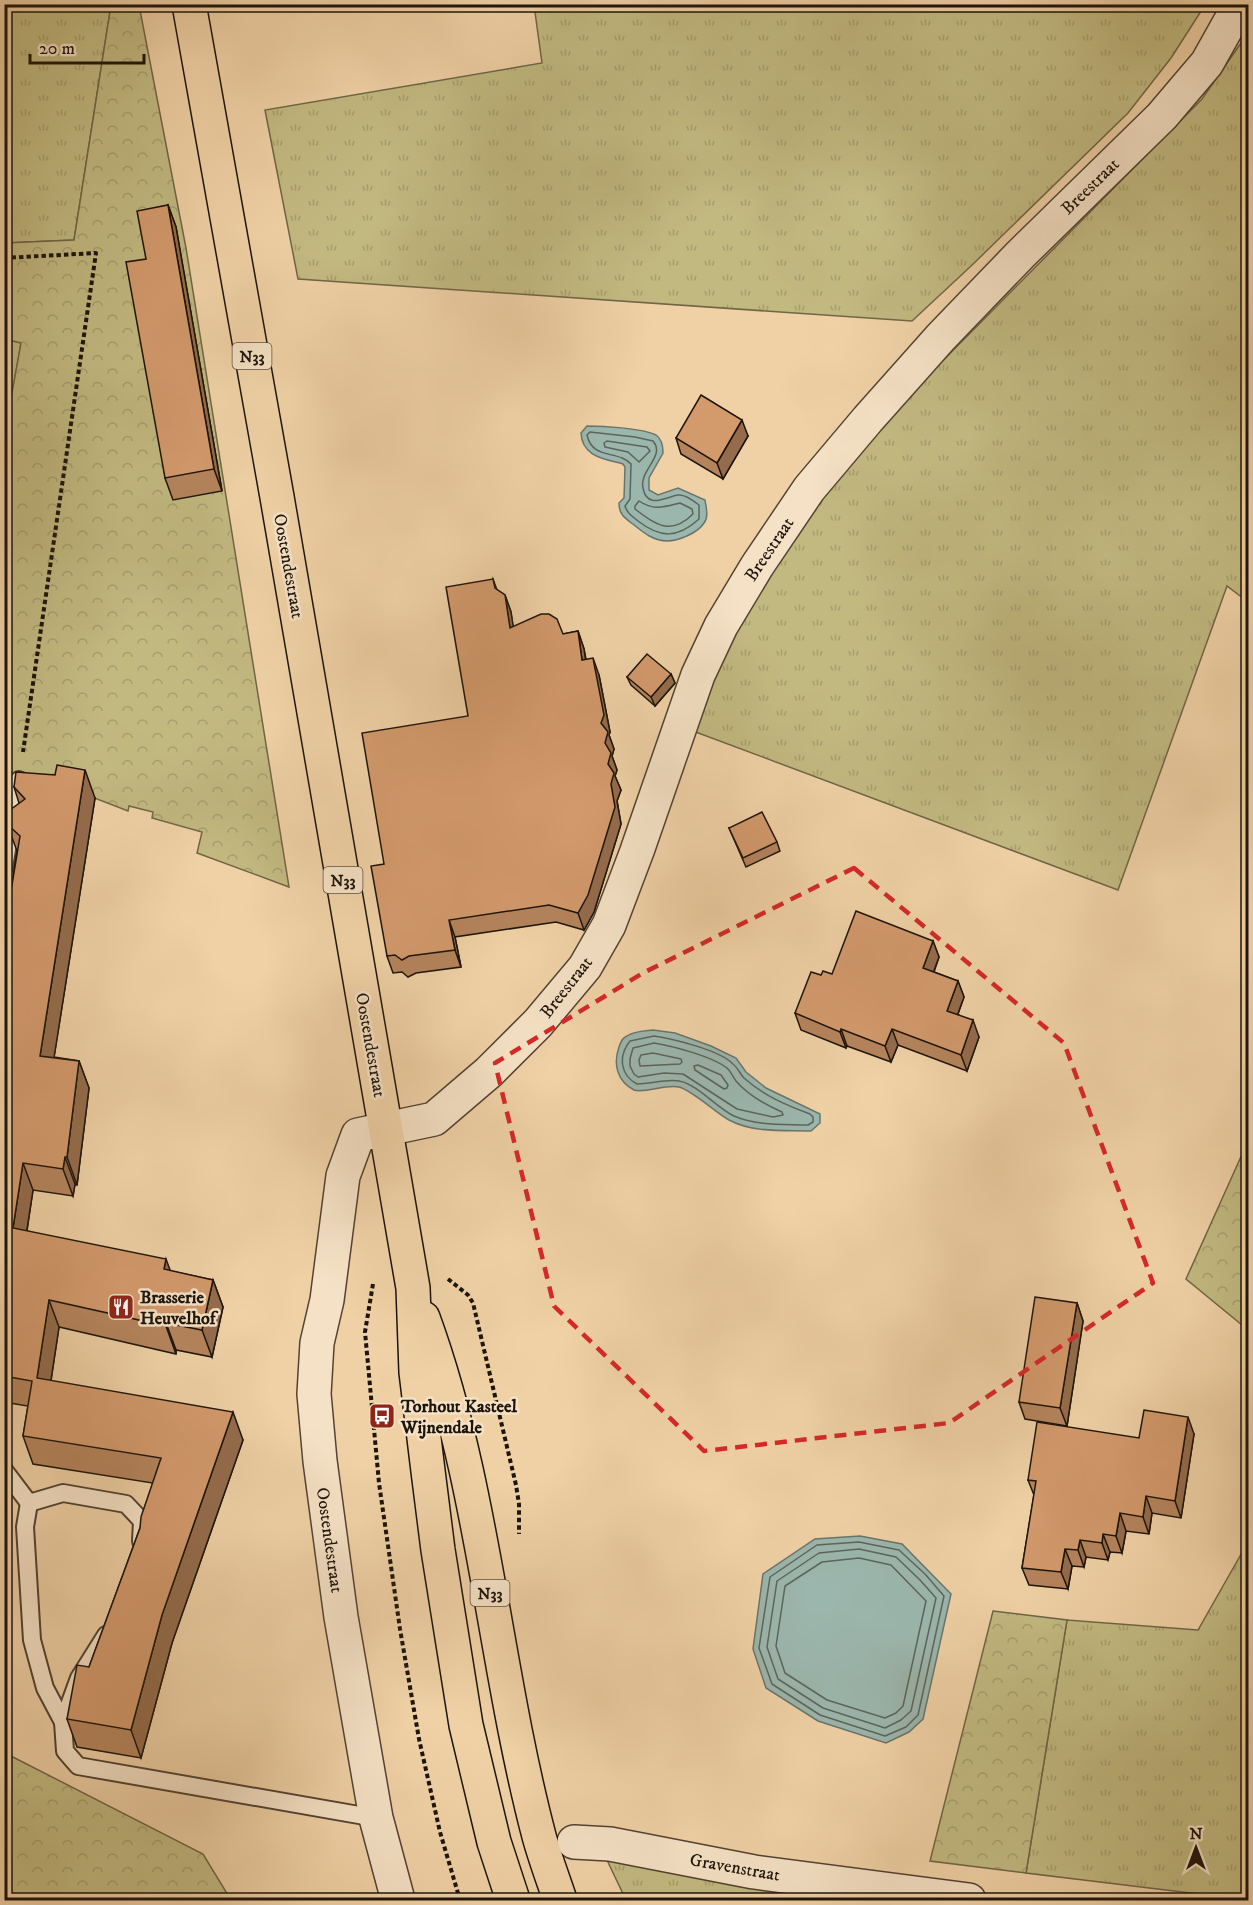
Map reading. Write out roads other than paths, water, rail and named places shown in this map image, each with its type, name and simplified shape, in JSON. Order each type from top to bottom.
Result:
[{"type":"main road","name":"Oostendestraat","points":[[189,4],[275,486],[412,1288],[416,1372],[438,1550],[464,1714],[494,1842],[513,1900]]},
{"type":"main road","name":"Oostendestraat","points":[[412,1288],[442,1368],[480,1533],[516,1730],[540,1837],[561,1900]]},
{"type":"street","name":"Breestraat","points":[[386,1129],[434,1119],[489,1072],[538,1023],[585,967],[609,925],[698,675],[721,626],[757,566],[809,489],[867,419],[941,337],[1020,255],[1162,116],[1207,63],[1240,4]]},
{"type":"street","name":"Oostendestraat","points":[[386,1129],[358,1135],[343,1176],[327,1300],[317,1343],[314,1394],[320,1461],[341,1617],[376,1818],[398,1900]]},
{"type":"street","name":"Gravenstraat","points":[[574,1842],[610,1844],[754,1872],[969,1900]]},
{"type":"lane","points":[[4,867],[19,780]]},
{"type":"lane","points":[[4,1470],[29,1503],[25,1527],[32,1640],[45,1688],[63,1722]]},
{"type":"lane","points":[[29,1503],[63,1493],[126,1504],[142,1521],[140,1552]]},
{"type":"lane","points":[[113,1623],[79,1678],[63,1722],[65,1751],[78,1766],[376,1818]]},
{"type":"water","points":[[587,426],[632,429],[656,435],[662,443],[663,453],[649,478],[649,490],[658,495],[678,488],[705,500],[706,521],[701,527],[682,538],[662,541],[649,536],[625,518],[620,511],[619,503],[624,498],[625,467],[623,464],[596,456],[585,447],[581,433]]},
{"type":"water","points":[[653,1030],[675,1033],[736,1058],[746,1072],[766,1088],[820,1114],[820,1123],[811,1131],[758,1129],[729,1120],[679,1087],[634,1090],[620,1077],[616,1060],[617,1053],[623,1039],[630,1034]]},
{"type":"water","points":[[860,1536],[902,1544],[951,1594],[923,1719],[909,1732],[886,1743],[818,1721],[766,1688],[753,1649],[763,1574],[815,1539]]},
{"type":"place","name":"Brasserie Heuvelhof","points":[[121,1307]]},
{"type":"place","name":"Torhout Kasteel Wijnendale","points":[[382,1416]]}]
